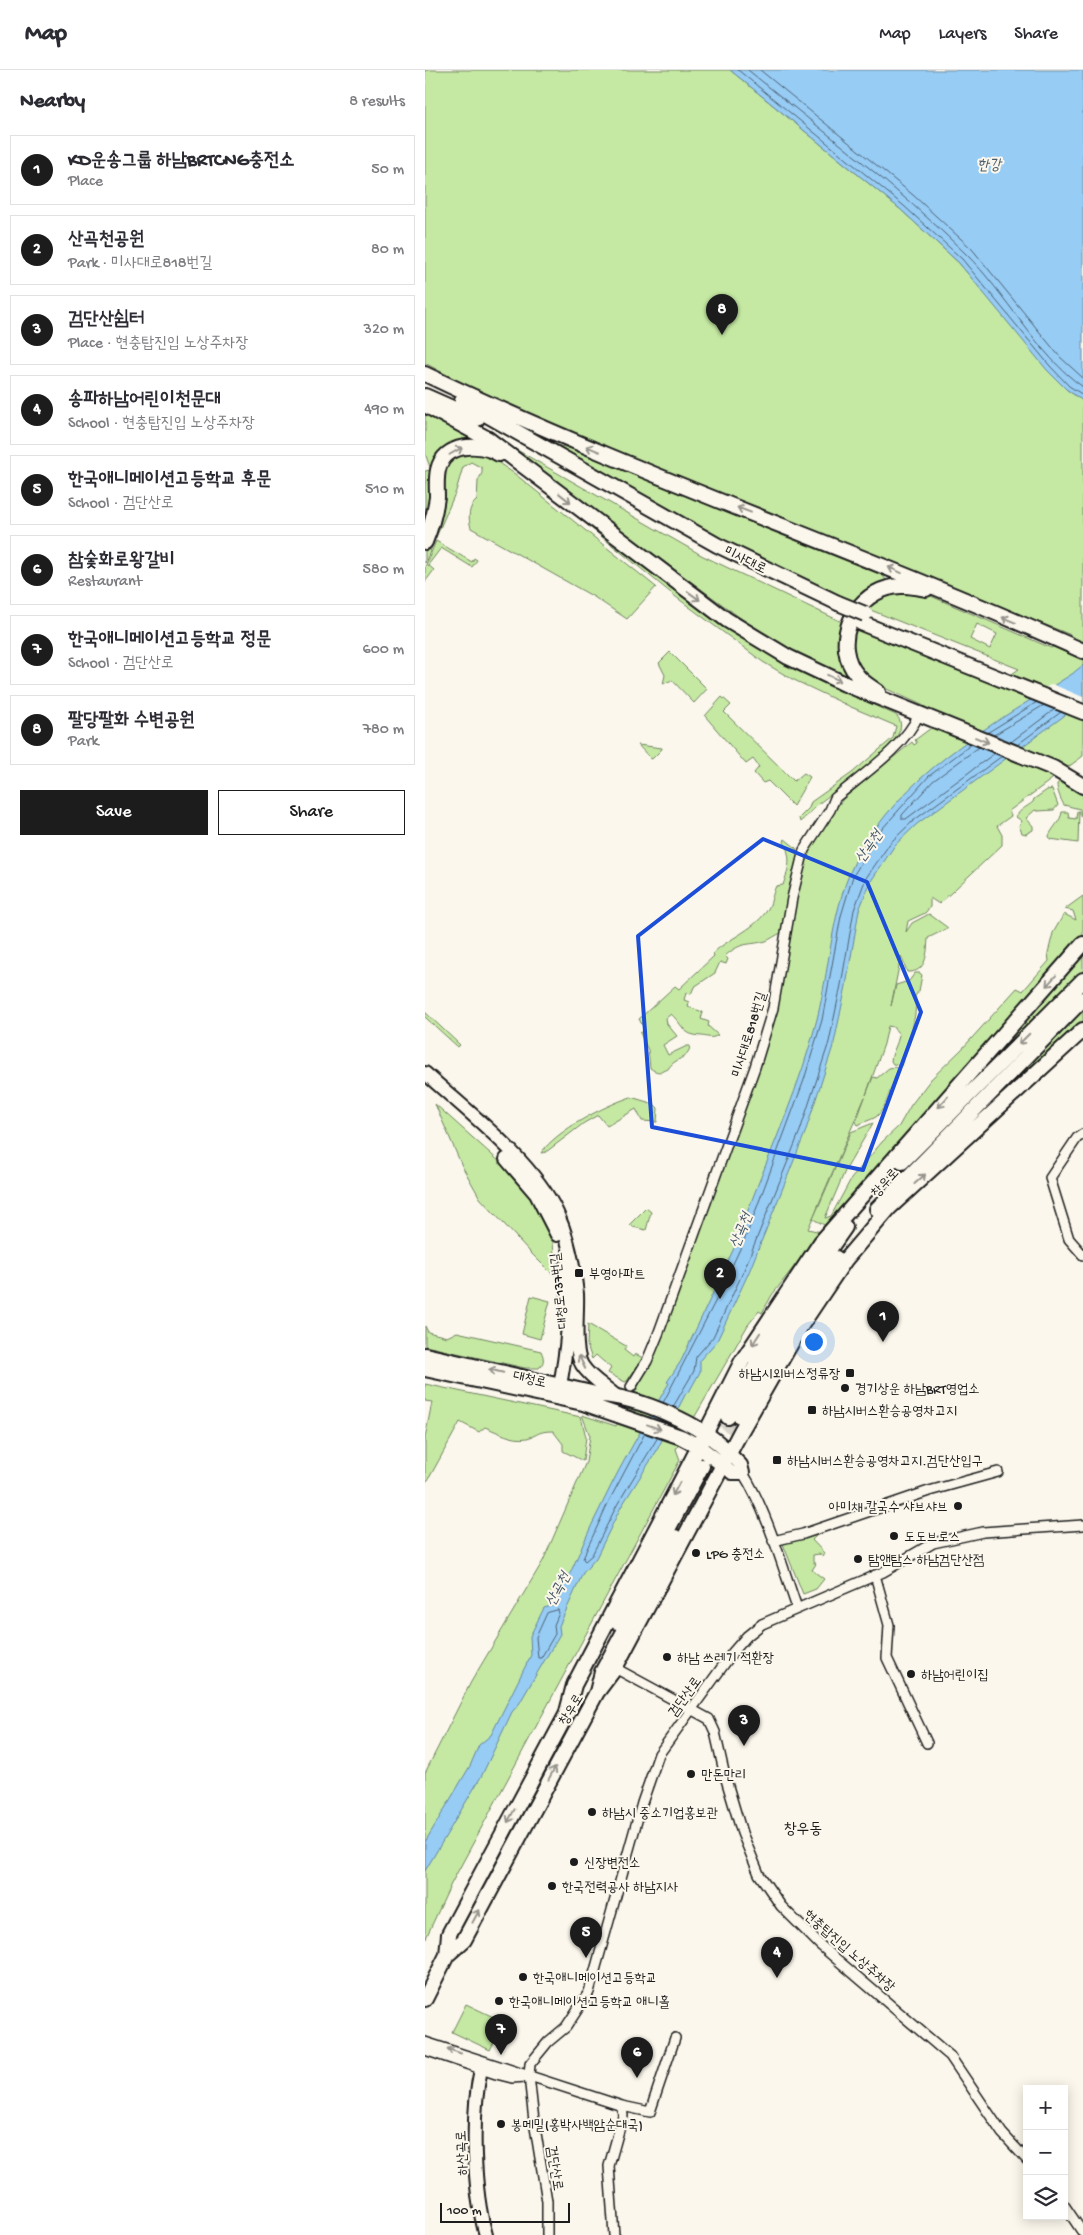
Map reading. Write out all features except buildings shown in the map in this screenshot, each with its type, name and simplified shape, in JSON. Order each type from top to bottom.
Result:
[{"type":"main road","points":[[425,374],[550,432],[881,564],[1083,651]]},
{"type":"main road","name":"미사대로","points":[[425,381],[717,545],[836,607]]},
{"type":"main road","name":"미사대로","points":[[425,396],[488,424],[712,553],[863,618],[997,672],[1083,703]]},
{"type":"main road","points":[[425,404],[487,439],[727,620],[789,657],[937,722],[1059,771],[1083,778]]},
{"type":"main road","points":[[425,542],[433,524],[438,468],[446,457],[457,449],[467,446],[478,446],[487,448],[526,468]]},
{"type":"main road","points":[[897,705],[867,685],[856,674],[846,651],[847,630],[850,618],[862,603],[873,594],[888,588],[901,586],[939,590]]},
{"type":"main road","name":"미사대로","points":[[997,672],[1083,712]]},
{"type":"main road","points":[[1059,771],[1083,786]]},
{"type":"main road","points":[[567,1712],[574,1685],[742,1361],[821,1242],[1083,944]]},
{"type":"main road","name":"창우로","points":[[1083,980],[890,1174],[860,1209],[781,1319],[733,1419],[803,1303],[850,1240],[895,1188],[1083,998]]},
{"type":"main road","points":[[597,1692],[615,1668],[716,1464],[801,1324],[845,1260],[890,1207],[1083,1030]]},
{"type":"main road","name":"대청로137번길","points":[[425,1073],[525,1165],[549,1197],[565,1230],[571,1250],[577,1295],[580,1360],[590,1375],[616,1396]]},
{"type":"main road","name":"대청로137번길","points":[[425,1084],[515,1167],[536,1194],[555,1230],[565,1270],[567,1305],[567,1348],[559,1391]]},
{"type":"main road","name":"대청로","points":[[425,1355],[559,1391],[583,1403],[681,1437],[698,1446],[716,1464]]},
{"type":"main road","name":"대청로","points":[[425,1370],[559,1391],[616,1396],[635,1402],[705,1432],[716,1464]]},
{"type":"main road","points":[[716,1464],[732,1473],[743,1473]]},
{"type":"main road","name":"창우로","points":[[425,1999],[447,1955],[463,1940],[597,1692],[602,1672],[716,1464]]},
{"type":"main road","name":"창우로","points":[[447,1955],[449,1934],[567,1712],[716,1464]]},
{"type":"main road","name":"하산곡로","points":[[481,2069],[475,2108],[475,2143],[478,2188],[482,2221],[486,2235]]},
{"type":"street","name":"미사대로818번길","points":[[631,1388],[647,1361],[659,1332],[755,1067],[773,1008],[792,898],[804,850],[830,810],[835,798],[898,744],[913,728],[919,714]]},
{"type":"street","points":[[1080,1136],[1050,1178],[1069,1239],[1083,1255]]},
{"type":"street","points":[[773,1542],[998,1472]]},
{"type":"street","points":[[743,1473],[750,1484],[797,1608]]},
{"type":"street","name":"검단산로","points":[[547,2235],[547,2201],[529,2076],[530,2064],[537,2054],[566,2027],[589,1992],[642,1803],[659,1754],[691,1710],[747,1636],[762,1624],[875,1575],[925,1547],[945,1539],[983,1532],[1083,1525]]},
{"type":"street","points":[[875,1575],[889,1624],[887,1658],[927,1743]]},
{"type":"street","name":"현충탑진입 노상주차장","points":[[615,1668],[709,1719],[713,1725],[731,1801],[742,1833],[759,1874],[781,1906],[820,1945],[950,2056],[1002,2132],[1023,2156]]},
{"type":"street","points":[[425,2042],[622,2106],[650,2112],[677,2042]]},
{"type":"street","points":[[425,2050],[512,2078],[529,2076]]},
{"type":"street","points":[[614,2235],[609,2166],[623,2116],[622,2106]]},
{"type":"street","points":[[1068,2211],[1083,2233]]},
{"type":"highlighted area","points":[[763,839],[867,882],[921,1012],[863,1170],[652,1127],[638,936]]},
{"type":"green space","points":[[425,70],[730,70],[900,209],[959,263],[1066,389],[1083,401],[1083,756],[1009,811],[1011,816],[997,826],[1002,835],[1002,845],[939,904],[930,898],[930,907],[925,913],[908,921],[906,932],[912,923],[929,914],[948,928],[928,938],[925,961],[919,969],[907,972],[901,956],[891,1006],[896,985],[909,981],[915,973],[922,975],[919,991],[915,996],[914,1021],[901,1066],[893,1064],[891,1061],[899,1034],[893,1027],[888,1026],[884,1044],[866,1095],[873,1077],[877,1078],[889,1068],[895,1067],[899,1070],[887,1101],[876,1117],[858,1125],[856,1122],[865,1097],[808,1229],[821,1232],[772,1295],[762,1313],[759,1311],[748,1325],[676,1449],[680,1460],[451,1884],[425,1940],[425,1773],[471,1682],[543,1561],[586,1462],[590,1436],[582,1415],[616,1426],[629,1406],[649,1363],[754,1084],[809,846],[843,799],[912,742],[914,745],[917,743],[915,740],[946,720],[922,705],[869,681],[852,658],[851,626],[996,685],[1019,669],[863,607],[885,592],[924,593],[1051,648],[1071,635],[648,466],[496,402],[425,363]],"holes":[[[977,624],[997,634],[990,649],[970,639]]]},
{"type":"green space","points":[[425,412],[475,438],[455,444],[432,501],[425,530],[425,471],[431,470],[425,453]]},
{"type":"green space","points":[[530,430],[560,446],[579,450],[878,570],[887,581],[861,596],[853,603],[712,536],[529,433]]},
{"type":"green space","points":[[496,438],[703,556],[844,623],[841,646],[842,659],[851,680],[785,648],[750,625]]},
{"type":"green space","points":[[478,449],[515,474],[656,587],[627,619],[594,597],[471,528],[469,513],[477,500],[478,481],[482,468],[471,462],[463,467],[456,491],[425,563],[425,551],[433,532],[442,473],[452,456]]},
{"type":"green space","points":[[517,468],[770,653],[817,680],[896,715],[900,722],[900,730],[897,736],[872,764],[817,805],[800,822],[799,818],[809,808],[811,802],[852,773],[893,738],[896,726],[792,679],[763,662],[676,597]]},
{"type":"green space","points":[[436,541],[472,562],[474,558],[477,560],[472,567],[441,548],[428,565],[434,570],[425,582],[425,567]]},
{"type":"green space","points":[[670,652],[707,689],[694,703],[672,680],[663,684],[665,675],[659,663]]},
{"type":"green space","points":[[722,697],[731,705],[724,712],[794,781],[804,773],[810,777],[793,806],[768,781],[763,783],[754,773],[759,767],[753,759],[746,764],[705,716]]},
{"type":"green space","points":[[638,745],[662,748],[662,749],[652,759]]},
{"type":"green space","points":[[1061,781],[1083,790],[1083,817],[1081,817],[1080,809],[1064,805],[1057,787],[1057,784]]},
{"type":"green space","points":[[1052,789],[1058,805],[1054,810],[1035,810],[1026,818],[1033,826],[1033,830],[1026,834],[1022,833],[1019,826],[1022,821],[1016,817],[1017,815],[1034,799],[1047,790]]},
{"type":"green space","points":[[1077,811],[1079,811],[1078,843],[1050,839],[1049,836],[1062,812],[1068,812],[1069,818],[1076,819]]},
{"type":"green space","points":[[785,839],[796,848],[799,856],[790,884],[781,933],[766,941],[736,948],[725,956],[728,959],[726,964],[720,962],[715,973],[694,987],[691,994],[686,993],[684,1000],[689,1002],[688,1007],[703,1012],[701,1019],[709,1022],[708,1026],[718,1035],[710,1037],[691,1034],[684,1030],[671,1014],[666,1018],[667,1024],[677,1036],[663,1045],[668,1055],[687,1046],[690,1046],[689,1050],[687,1054],[668,1069],[659,1072],[652,1070],[650,1068],[648,1050],[640,1033],[645,1030],[639,1019],[675,986],[679,989],[714,956],[713,953],[754,924],[766,912],[770,906],[776,886],[783,885],[787,874],[789,859],[784,842]]},
{"type":"green space","points":[[1083,896],[1083,937],[828,1227],[813,1219],[851,1132],[873,1123],[845,1171],[825,1218],[831,1216],[851,1179],[882,1142],[899,1126],[911,1105],[931,1079],[962,1049],[1017,988],[1023,991],[1049,961],[1048,953],[1053,933],[1064,914],[1076,920],[1073,911],[1065,909]]},
{"type":"green space","points":[[1083,950],[1083,973],[980,1077],[942,1110]]},
{"type":"green space","points":[[1083,1007],[1083,1025],[928,1163]]},
{"type":"green space","points":[[425,1012],[460,1045],[458,1047],[425,1017]]},
{"type":"green space","points":[[631,1097],[654,1104],[658,1108],[657,1122],[642,1121],[636,1109],[607,1126],[598,1115],[584,1123],[546,1152],[541,1153],[548,1144],[569,1128],[608,1106]]},
{"type":"green space","points":[[435,1104],[529,1188],[552,1232],[556,1275],[551,1273],[530,1252],[480,1198],[462,1166]]},
{"type":"green space","points":[[646,1208],[651,1212],[646,1230],[633,1227],[630,1224]]},
{"type":"green space","points":[[531,1296],[550,1301],[540,1339],[522,1334]]},
{"type":"green space","points":[[588,1324],[626,1346],[624,1350],[633,1357],[635,1354],[643,1358],[627,1381],[625,1382],[608,1373],[611,1368],[596,1355],[592,1359],[587,1345]]},
{"type":"green space","points":[[425,1326],[428,1332],[447,1337],[457,1332],[541,1351],[543,1362],[539,1368],[525,1368],[425,1346]]},
{"type":"green space","points":[[425,1384],[581,1417],[586,1437],[583,1461],[563,1451],[563,1444],[553,1431],[541,1432],[522,1439],[485,1427],[479,1432],[460,1422],[428,1480],[425,1482],[425,1438],[432,1402],[425,1401]]},
{"type":"green space","points":[[818,1534],[812,1540],[824,1553],[822,1556],[819,1554],[813,1555],[813,1562],[816,1564],[812,1570],[824,1579],[816,1589],[803,1594],[783,1544]]},
{"type":"green space","points":[[466,2004],[504,2022],[490,2050],[452,2032]]},
{"type":"water","name":"한강","points":[[730,70],[1083,70],[1083,401],[1066,389],[1047,370],[959,263],[900,209]]},
{"type":"water","name":"산곡천","points":[[1083,665],[1083,702],[917,824],[895,845],[871,881],[859,910],[834,1043],[805,1133],[749,1272],[717,1341],[700,1360],[700,1372],[689,1392],[686,1393],[656,1452],[621,1507],[596,1558],[583,1573],[559,1626],[560,1634],[519,1704],[512,1712],[482,1775],[425,1871],[425,1842],[470,1766],[479,1745],[491,1735],[531,1655],[530,1636],[544,1608],[555,1605],[611,1485],[669,1383],[667,1382],[681,1361],[742,1231],[748,1210],[803,1067],[817,1019],[839,905],[854,862],[887,814],[909,789],[934,767],[987,728]]},
{"type":"pier","points":[[1052,684],[1083,697],[1083,705],[1070,715],[1028,698]]},
{"type":"tunnel","points":[[702,1465],[728,1417]]},
{"type":"tunnel","points":[[711,1471],[737,1421]]},
{"type":"place","name":"팔당팔화 수변공원","points":[[722,335]]},
{"type":"place","name":"부영아파트","points":[[579,1273]]},
{"type":"place","name":"산곡천공원","points":[[720,1299]]},
{"type":"place","name":"KD운송그룹 하남BRTCNG충전소","points":[[883,1342]]},
{"type":"place","name":"하남시외버스정류장","points":[[850,1373]]},
{"type":"place","name":"경기상운 하남BRT영업소","points":[[845,1388]]},
{"type":"place","name":"하남시버스환승공영차고지","points":[[812,1410]]},
{"type":"place","name":"하남시버스환승공영차고지.검단산입구","points":[[777,1460]]},
{"type":"place","name":"아미채 칼국수 샤브샤브","points":[[958,1506]]},
{"type":"place","name":"도도브로스","points":[[894,1536]]},
{"type":"place","name":"LPG 충전소","points":[[696,1553]]},
{"type":"place","name":"탐앤탐스 하남검단산점","points":[[858,1559]]},
{"type":"place","name":"하남 쓰레기 적환장","points":[[667,1657]]},
{"type":"place","name":"하남어린이집","points":[[911,1674]]},
{"type":"place","name":"검단산쉼터","points":[[744,1746]]},
{"type":"place","name":"만돈만리","points":[[691,1774]]},
{"type":"place","name":"하남시 중소기업홍보관","points":[[592,1812]]},
{"type":"place","name":"신장변전소","points":[[574,1862]]},
{"type":"place","name":"한국전력공사 하남지사","points":[[552,1886]]},
{"type":"place","name":"한국애니메이션고등학교 후문","points":[[586,1958]]},
{"type":"place","name":"한국애니메이션고등학교","points":[[523,1977]]},
{"type":"place","name":"송파하남어린이천문대","points":[[777,1978]]},
{"type":"place","name":"한국애니메이션고등학교 애니홀","points":[[499,2001]]},
{"type":"place","name":"한국애니메이션고등학교 정문","points":[[501,2055]]},
{"type":"place","name":"참숯화로왕갈비","points":[[637,2078]]},
{"type":"place","name":"봉메밀(홍박사백암순대국)","points":[[501,2124]]},
{"type":"district","name":"창우동","points":[[803,1827]]}]
